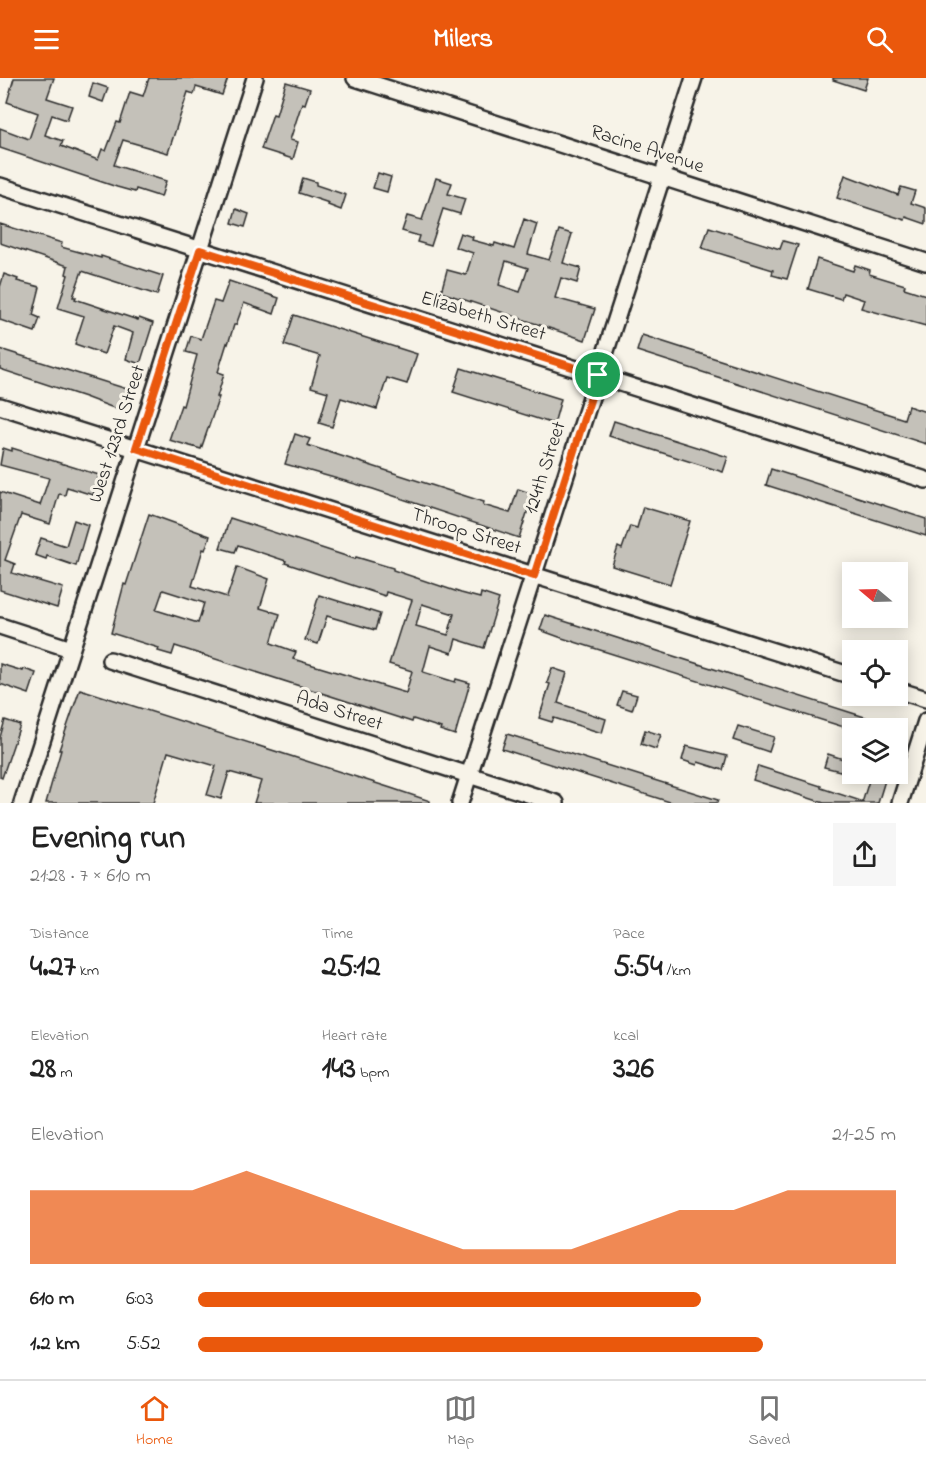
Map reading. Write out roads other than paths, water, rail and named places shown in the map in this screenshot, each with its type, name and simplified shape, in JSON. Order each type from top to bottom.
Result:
[{"type":"street","name":"West 123rd Street","points":[[22,803],[255,78]]},
{"type":"street","name":"Racine Avenue","points":[[355,78],[926,262]]},
{"type":"street","name":"124th Street","points":[[460,803],[694,78]]},
{"type":"street","name":"Elizabeth Street","points":[[0,186],[926,480]]},
{"type":"street","name":"Throop Street","points":[[0,406],[842,673]]},
{"type":"street","points":[[0,626],[71,649]]},
{"type":"street","name":"Ada Street","points":[[110,660],[556,803]]},
{"type":"street","points":[[908,693],[926,699]]},
{"type":"street","points":[[900,803],[926,721]]}]
